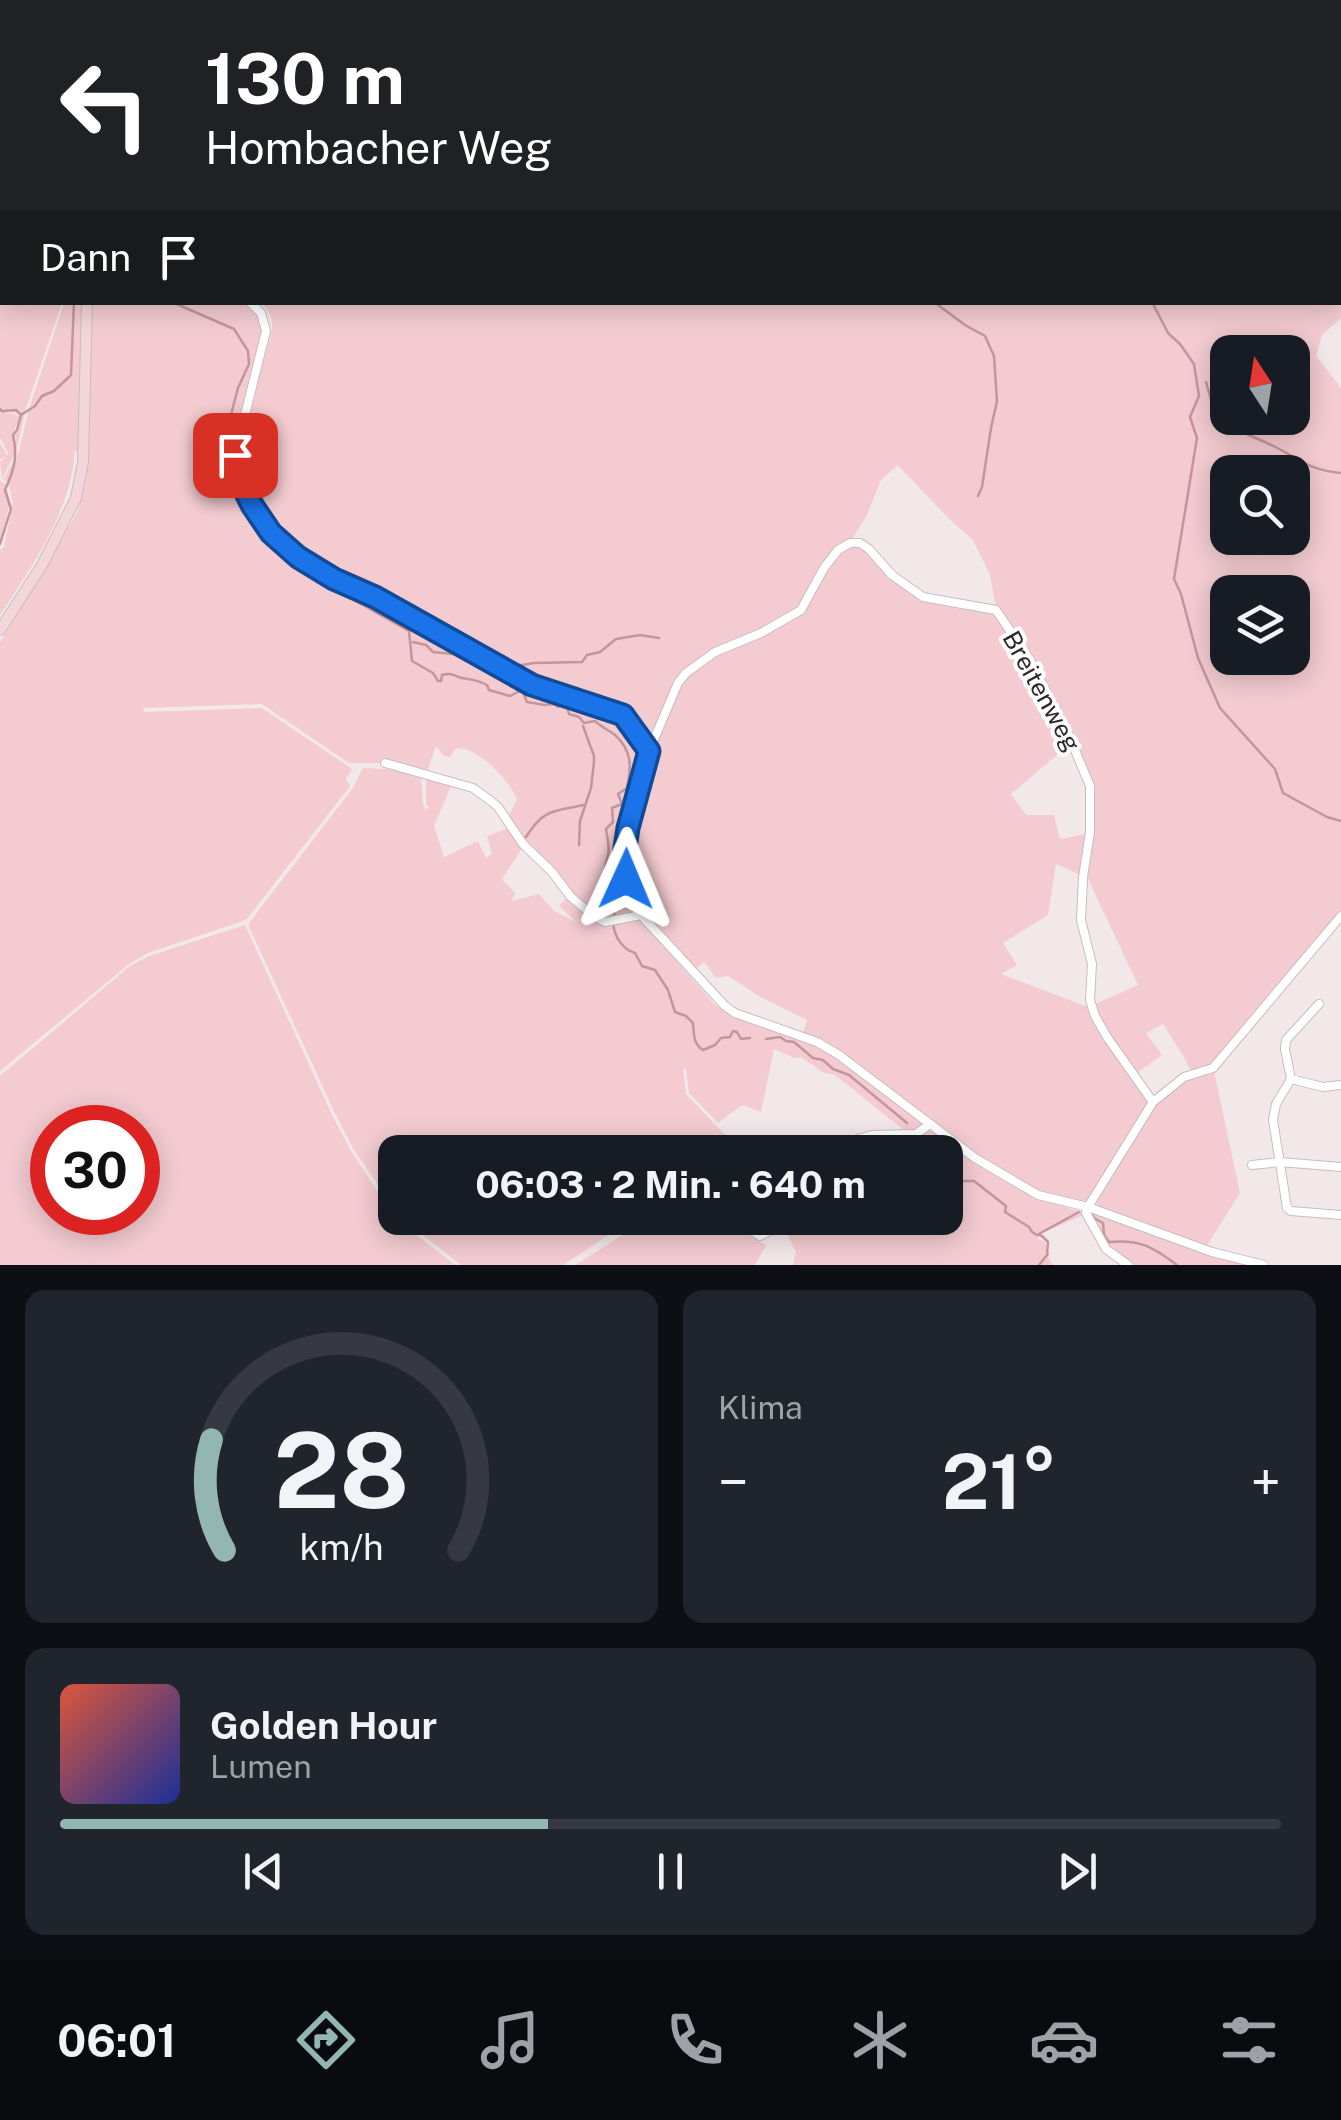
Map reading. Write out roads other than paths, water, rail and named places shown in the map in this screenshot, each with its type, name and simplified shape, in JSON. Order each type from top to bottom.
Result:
[{"type":"main road","points":[[0,630],[42,565],[76,498],[82,462],[87,305]]},
{"type":"street","points":[[253,305],[266,331],[235,455],[245,493],[271,533],[325,574],[384,602],[532,685],[623,715],[649,751],[628,828],[626,879],[641,915],[725,1006],[828,1049],[975,1158],[1038,1195],[1088,1207],[1212,1252],[1264,1265]]},
{"type":"street","name":"Breitenweg","points":[[649,751],[671,696],[686,673],[715,652],[761,633],[801,610],[824,568],[838,550],[850,543],[860,543],[869,549],[892,576],[923,597],[996,610],[1030,660],[1090,786],[1090,832],[1081,920],[1092,964],[1090,1000],[1107,1037],[1153,1102]]},
{"type":"street","points":[[385,763],[473,788],[491,801],[523,844],[595,917],[605,922],[641,915]]},
{"type":"street","points":[[1128,1265],[1106,1249],[1086,1213],[1088,1207],[1153,1102],[1184,1077],[1220,1063],[1341,916]]},
{"type":"street","points":[[1319,1004],[1286,1040],[1291,1079],[1273,1112],[1288,1208],[1341,1215]]},
{"type":"street","points":[[1291,1079],[1323,1087],[1341,1085]]},
{"type":"street","points":[[881,1135],[916,1134],[930,1124]]},
{"type":"street","points":[[1252,1166],[1280,1162],[1341,1167]]},
{"type":"waterway","points":[[21,415],[71,375],[74,305]]},
{"type":"waterway","points":[[179,305],[234,329],[248,351],[249,364],[228,426],[222,426],[221,449],[245,513],[270,543],[328,584],[409,631],[412,661],[433,673],[438,681],[442,675],[450,674],[510,696],[522,690],[527,702],[558,707],[566,703],[569,714],[584,723],[595,721],[621,741],[629,760],[627,788],[618,794],[622,804],[612,808],[613,822],[606,829],[609,849],[605,871],[615,884],[614,915]]},
{"type":"waterway","points":[[938,305],[985,336],[994,356],[997,401],[978,496]]},
{"type":"waterway","points":[[1154,305],[1168,333],[1194,364],[1199,396],[1190,417],[1197,438],[1174,579],[1198,658],[1220,708],[1275,769],[1283,793],[1341,821]]},
{"type":"waterway","points":[[1206,382],[1213,407],[1223,413],[1229,427],[1309,465],[1341,473]]},
{"type":"waterway","points":[[0,409],[16,410],[21,415],[13,435],[14,463],[5,490],[11,509],[0,544]]},
{"type":"waterway","points":[[510,667],[582,662],[616,639],[640,635],[659,638]]},
{"type":"waterway","points":[[413,642],[426,645],[433,652],[472,656]]},
{"type":"waterway","points":[[579,845],[580,821],[591,788],[594,762],[583,726]]},
{"type":"waterway","points":[[526,837],[544,816],[583,805]]},
{"type":"waterway","points":[[613,924],[617,938],[635,953],[642,966],[655,970],[668,990],[675,1012],[693,1023],[700,1048],[715,1045],[733,1031],[741,1039],[750,1038]]},
{"type":"waterway","points":[[766,1039],[780,1037],[794,1042],[813,1058],[849,1075],[907,1123]]},
{"type":"waterway","points":[[963,1181],[974,1181],[1006,1206],[1005,1212],[1037,1235],[1079,1212]]},
{"type":"waterway","points":[[1090,1212],[1103,1223],[1109,1242],[1146,1246],[1177,1265]]},
{"type":"waterway","points":[[1039,1235],[1048,1242],[1047,1255],[1039,1265]]}]
